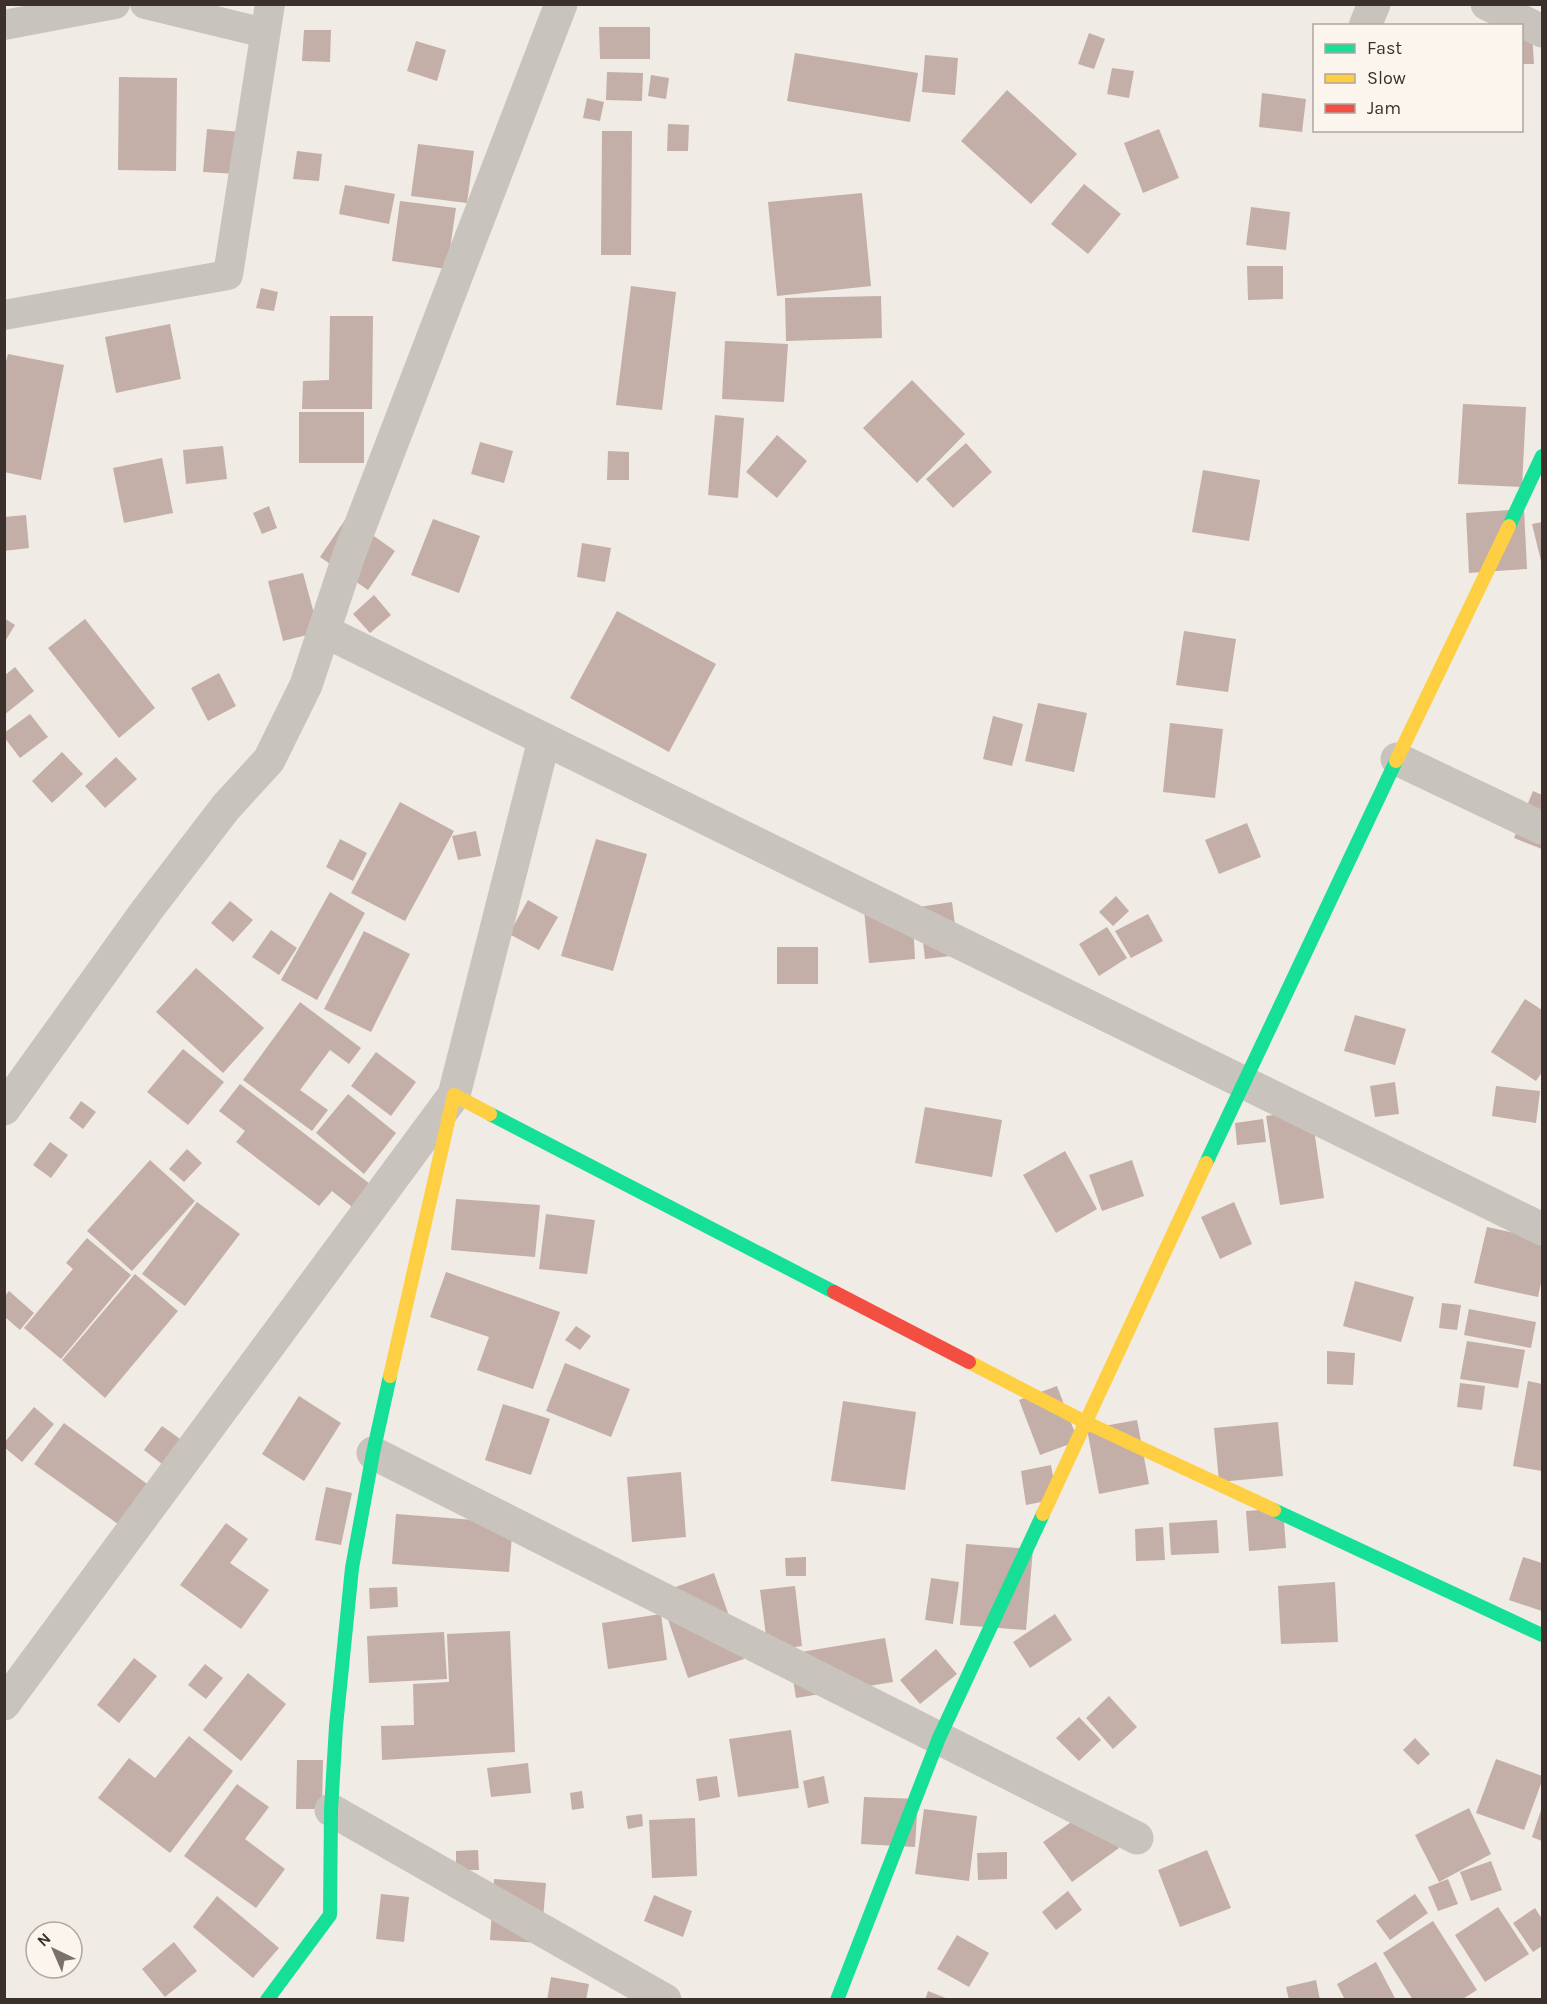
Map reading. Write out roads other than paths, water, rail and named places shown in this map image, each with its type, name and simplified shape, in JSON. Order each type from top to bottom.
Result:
[{"type":"street","points":[[4,1109],[183,863],[226,807],[269,760],[306,685],[349,555],[561,4]]},
{"type":"street","points":[[1366,24],[1374,4]]},
{"type":"street","points":[[1487,4],[1542,30]]},
{"type":"street","points":[[837,2000],[939,1738],[1243,1083],[1542,456]]},
{"type":"street","points":[[324,631],[1542,1229]]},
{"type":"street","points":[[267,2000],[330,1915],[331,1810],[336,1726],[352,1568],[373,1453],[454,1095],[544,740]]},
{"type":"street","points":[[1397,759],[1542,828]]},
{"type":"street","points":[[454,1095],[1086,1422],[1542,1635]]},
{"type":"street","points":[[4,1704],[454,1095]]},
{"type":"street","points":[[373,1453],[1137,1838]]},
{"type":"street","points":[[331,1810],[665,2000]]},
{"type":"lane","points":[[4,25],[114,4]]},
{"type":"lane","points":[[4,315],[228,275],[267,19],[145,4]]}]
